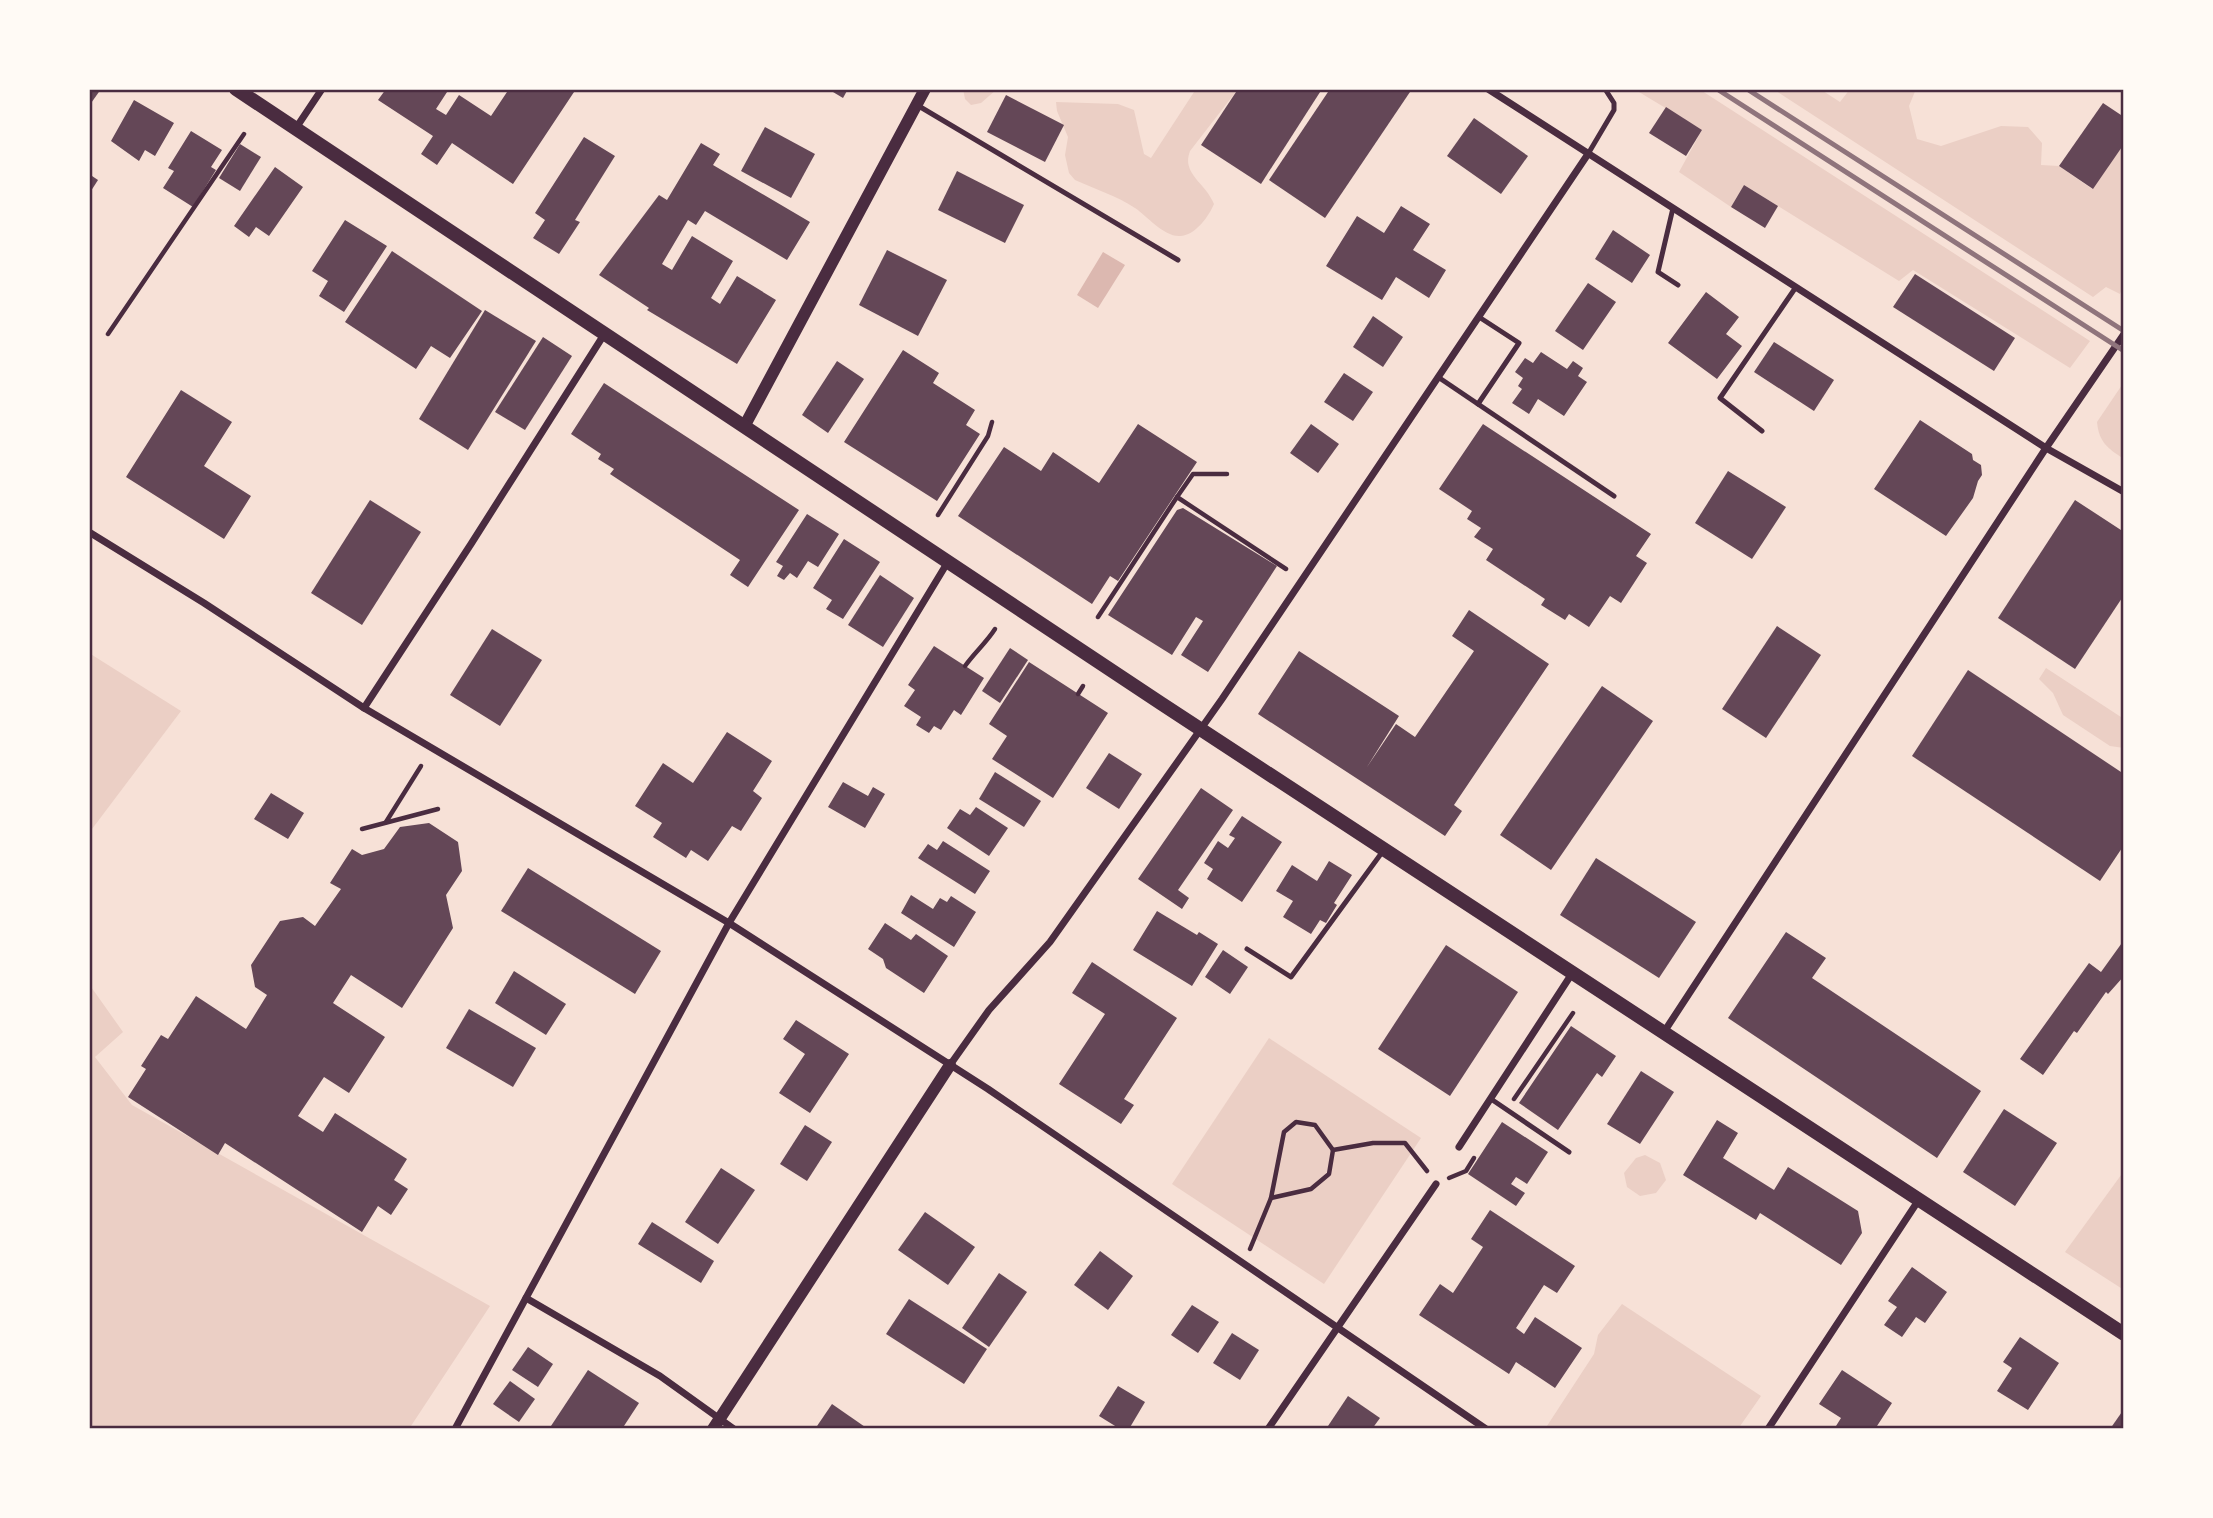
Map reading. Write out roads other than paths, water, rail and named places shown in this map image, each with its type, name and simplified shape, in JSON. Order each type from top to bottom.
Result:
[{"type":"main road","points":[[236,89],[1200,729],[2124,1334]]},
{"type":"street","points":[[296,128],[322,89]]},
{"type":"street","points":[[745,425],[925,89]]},
{"type":"street","points":[[1488,89],[2046,448],[2124,492]]},
{"type":"street","points":[[716,1424],[950,1065],[989,1010],[1050,942],[1200,729],[1588,154]]},
{"type":"street","points":[[364,708],[604,333]]},
{"type":"street","points":[[1664,1032],[2046,448],[2124,334]]},
{"type":"street","points":[[89,531],[364,708],[729,923],[988,1089],[1242,1265],[1486,1429]]},
{"type":"street","points":[[455,1429],[729,923],[949,560]]},
{"type":"street","points":[[1459,1147],[1573,971]]},
{"type":"street","points":[[1268,1429],[1436,1184]]},
{"type":"street","points":[[1768,1429],[1918,1200]]},
{"type":"street","points":[[526,1298],[660,1376],[716,1424],[734,1429]]},
{"type":"lane","points":[[1588,154],[1614,110],[1614,103],[1605,89]]},
{"type":"lane","points":[[917,105],[1178,260]]},
{"type":"lane","points":[[1673,208],[1658,272],[1678,285]]},
{"type":"lane","points":[[1762,431],[1720,398],[1796,287]]},
{"type":"lane","points":[[1478,404],[1519,343],[1479,317]]},
{"type":"lane","points":[[1438,377],[1614,496]]},
{"type":"lane","points":[[1247,949],[1291,977],[1385,849]]},
{"type":"lane","points":[[1491,1099],[1569,1152]]},
{"type":"railway","points":[[1717,89],[2124,351]]},
{"type":"railway","points":[[1747,89],[2124,331]]}]
